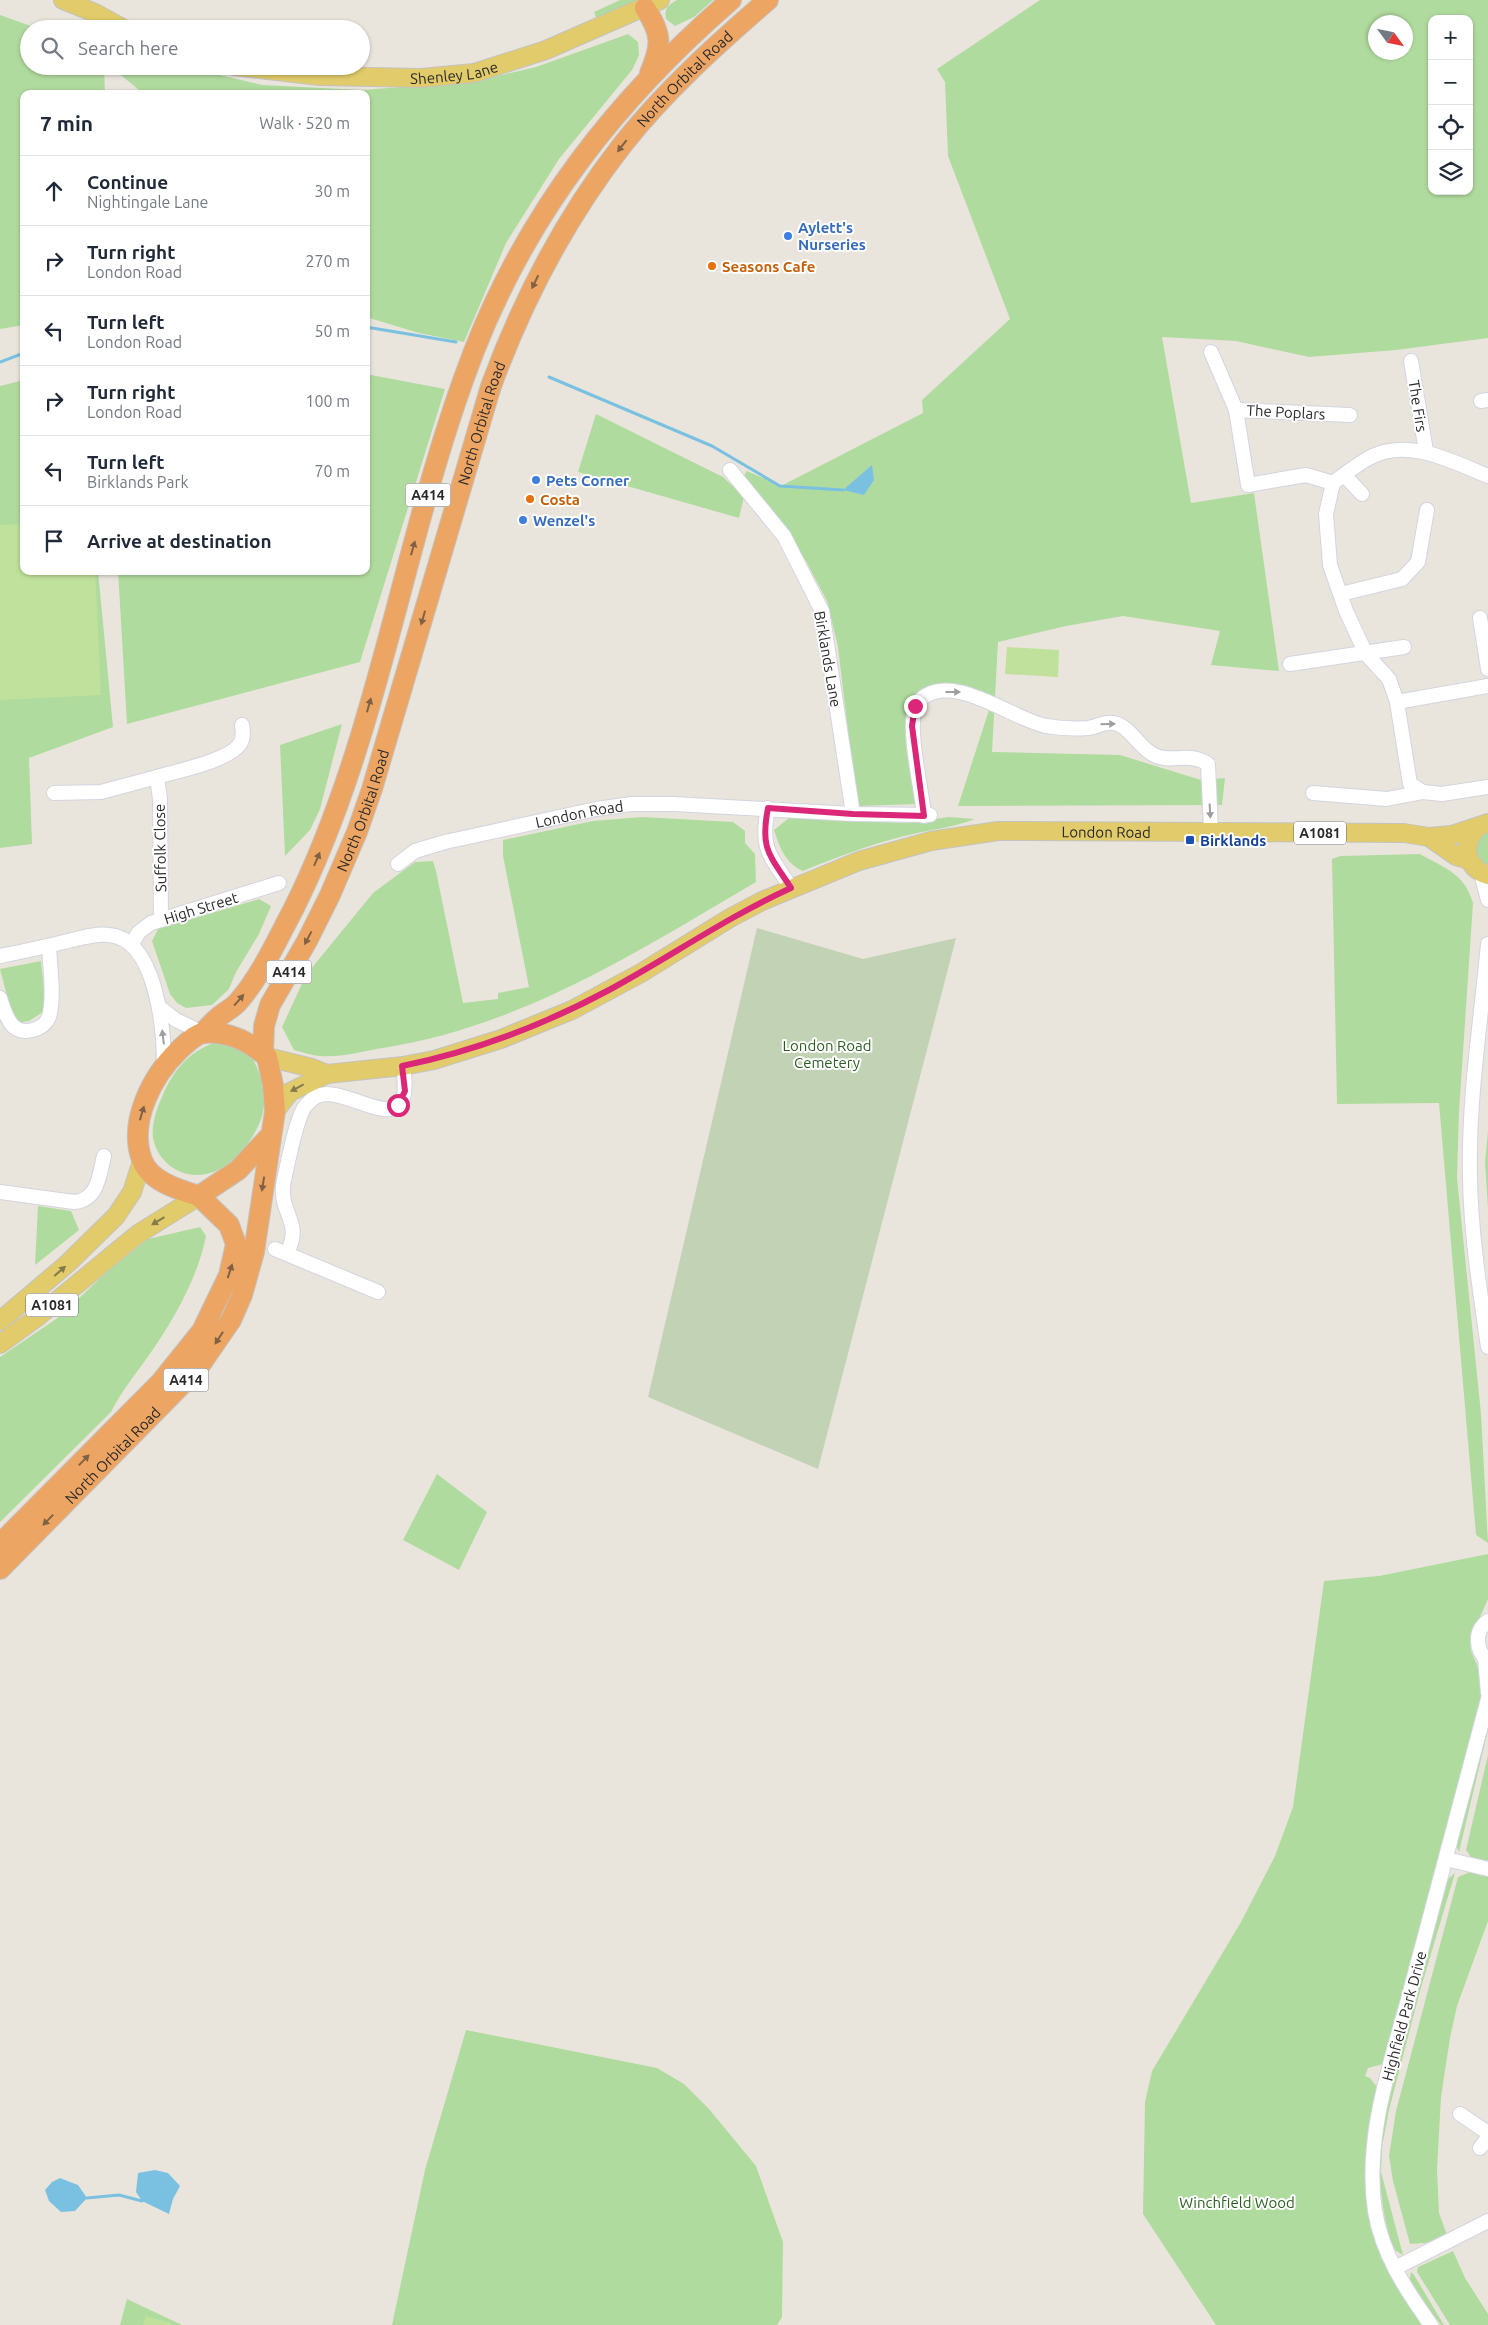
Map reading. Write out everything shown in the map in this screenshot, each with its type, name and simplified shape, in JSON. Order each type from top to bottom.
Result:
[{"type":"highway","name":"North Orbital Road","points":[[203,1033],[238,1002],[247,990],[289,917],[326,838],[357,748],[448,425],[474,350],[497,297],[528,237],[573,167],[648,77],[731,0]]},
{"type":"highway","name":"North Orbital Road","points":[[265,1055],[264,1026],[270,1005],[307,941],[330,895],[372,790],[491,386],[513,328],[560,237],[586,194],[624,143],[678,83],[761,6],[785,0]]},
{"type":"highway","points":[[648,77],[658,54],[653,4]]},
{"type":"highway","points":[[656,26],[677,32],[710,18]]},
{"type":"highway","points":[[203,1033],[232,1036],[265,1055],[273,1085],[275,1111],[270,1136],[238,1170],[199,1196],[169,1185],[153,1174],[142,1161],[138,1140],[139,1124],[147,1095],[164,1067],[185,1044],[203,1033]]},
{"type":"highway","name":"North Orbital Road","points":[[0,1569],[198,1368],[231,1320],[248,1275],[256,1244],[270,1136]]},
{"type":"highway","name":"North Orbital Road","points":[[0,1544],[161,1382],[202,1331],[229,1275],[236,1244],[229,1225],[199,1196]]},
{"type":"main road","points":[[63,0],[108,20]]},
{"type":"main road","name":"Shenley Lane","points":[[311,75],[421,78],[474,73],[546,50],[653,4]]},
{"type":"main road","name":"London Road","points":[[275,1111],[290,1092],[326,1074],[402,1066],[434,1060],[501,1039],[572,1010],[640,973],[730,918],[791,888],[859,861],[931,841],[998,831],[1404,833],[1429,837],[1461,834],[1482,826]]},
{"type":"main road","name":"London Road","points":[[1469,860],[1467,843],[1482,826]]},
{"type":"main road","name":"London Road","points":[[1429,837],[1456,856],[1469,860],[1484,874]]},
{"type":"main road","name":"London Road","points":[[265,1055],[312,1068],[326,1074]]},
{"type":"main road","name":"A1081","points":[[0,1321],[67,1264],[116,1216],[132,1192],[142,1161]]},
{"type":"main road","name":"A1081","points":[[0,1344],[36,1318],[138,1234],[199,1196]]},
{"type":"street","points":[[1211,352],[1236,410]]},
{"type":"street","name":"The Firs","points":[[1411,361],[1426,451]]},
{"type":"street","name":"The Poplars","points":[[1333,483],[1306,474],[1248,485],[1236,410],[1350,415]]},
{"type":"street","points":[[1423,792],[1410,784],[1397,702],[1389,679],[1366,654],[1346,611],[1330,565],[1326,514],[1333,483],[1369,458],[1399,450],[1426,451],[1488,476]]},
{"type":"street","name":"Birklands Lane","points":[[730,470],[784,536],[822,611],[853,814]]},
{"type":"street","points":[[1344,475],[1362,494]]},
{"type":"street","points":[[1341,594],[1402,579],[1418,562],[1427,510]]},
{"type":"street","points":[[1480,618],[1488,670]]},
{"type":"street","points":[[1290,664],[1404,647]]},
{"type":"street","points":[[1397,702],[1488,686]]},
{"type":"street","name":"London Road","points":[[398,864],[415,852],[445,842],[596,809],[632,804],[674,804],[853,814],[927,816],[912,726],[915,706],[926,695],[958,691],[973,695],[1046,726],[1088,728],[1104,723],[1114,723],[1124,727],[1140,746],[1160,758],[1186,756],[1200,758],[1208,764],[1211,831]]},
{"type":"street","points":[[54,793],[101,792],[218,758],[236,748],[242,740],[242,724]]},
{"type":"street","name":"Suffolk Close","points":[[157,777],[160,799],[161,920]]},
{"type":"street","points":[[1312,792],[1387,799],[1423,792],[1442,794],[1488,787]]},
{"type":"street","points":[[768,808],[764,836],[765,844],[791,888]]},
{"type":"street","points":[[1484,874],[1488,900]]},
{"type":"street","name":"High Street","points":[[131,945],[144,928],[161,920],[279,883]]},
{"type":"street","points":[[0,956],[108,934],[131,945],[145,962],[159,1007],[164,1045],[164,1067]]},
{"type":"street","points":[[1488,944],[1471,1124],[1470,1179],[1475,1252],[1488,1347]]},
{"type":"street","points":[[0,998],[7,1018],[17,1029],[23,1032],[30,1031],[43,1025],[50,1012],[48,946]]},
{"type":"street","points":[[159,1007],[176,1020],[203,1033]]},
{"type":"street","points":[[378,1292],[281,1251],[294,1235],[293,1226],[282,1194],[305,1106],[317,1096],[325,1094],[380,1110],[392,1109],[398,1105],[405,1091],[402,1066]]},
{"type":"street","points":[[0,1192],[74,1202],[83,1201],[94,1191],[104,1156]]},
{"type":"street","points":[[1487,1619],[1479,1631],[1478,1643],[1480,1653],[1486,1660],[1488,1693]]},
{"type":"street","name":"Highfield Park Drive","points":[[1431,2325],[1406,2290],[1380,2232],[1372,2173],[1373,2151],[1388,2077],[1488,1699]]},
{"type":"street","points":[[1446,1859],[1488,1869]]},
{"type":"street","points":[[1460,2114],[1485,2139]]},
{"type":"street","points":[[1395,2268],[1488,2221]]},
{"type":"green space","points":[[620,0],[642,0],[597,20],[594,12]]},
{"type":"green space","points":[[677,0],[713,0],[694,17],[675,26],[666,19],[666,9]]},
{"type":"green space","points":[[1040,0],[1488,0],[1488,338],[1396,350],[1309,357],[1236,341],[1162,337],[1191,503],[1254,493],[1279,671],[1211,665],[1220,631],[1123,616],[1066,626],[998,642],[992,752],[1120,755],[1201,780],[1225,778],[1222,805],[958,806],[989,710],[987,695],[956,685],[946,684],[928,688],[919,693],[911,702],[918,804],[857,806],[838,647],[827,601],[806,561],[767,506],[742,479],[747,471],[781,486],[923,413],[922,400],[1010,319],[948,156],[945,82],[937,69]]},
{"type":"green space","points":[[0,15],[20,22],[20,75],[104,75],[105,90],[20,90],[20,326],[0,329]]},
{"type":"green space","points":[[628,34],[638,42],[639,55],[632,70],[559,159],[506,243],[464,342],[419,333],[370,318],[370,90],[361,90],[471,82],[536,67]]},
{"type":"green space","points":[[121,75],[220,75],[263,85],[361,90],[139,90]]},
{"type":"green space","points":[[370,375],[445,389],[360,662],[127,724],[118,575],[370,575]]},
{"type":"green space","points":[[20,381],[20,575],[98,575],[113,727],[29,758],[32,844],[0,848],[0,386]]},
{"type":"green space","points":[[596,414],[723,477],[744,497],[739,518],[578,472]]},
{"type":"green space","points":[[20,524],[20,575],[95,575],[101,695],[0,700],[0,525]]},
{"type":"green space","points":[[1007,647],[1059,650],[1058,677],[1005,674]]},
{"type":"green space","points":[[342,724],[320,809],[310,830],[285,856],[280,745]]},
{"type":"green space","points":[[642,817],[733,822],[745,831],[745,843],[755,854],[756,882],[667,934],[577,983],[483,1023],[434,1037],[343,1055],[319,1056],[294,1050],[282,1027],[306,975],[373,893],[415,862],[433,861],[463,1003],[498,999],[498,993],[529,987],[503,856],[503,840],[593,821]]},
{"type":"green space","points":[[949,817],[975,819],[958,825],[879,843],[803,871],[787,859],[774,830],[789,818],[905,823]]},
{"type":"green space","points":[[1488,830],[1488,868],[1479,864],[1473,846],[1479,835]]},
{"type":"green space","points":[[1420,854],[1446,868],[1459,878],[1465,885],[1473,903],[1459,1112],[1457,1178],[1481,1414],[1488,1543],[1476,1535],[1439,1103],[1337,1104],[1332,859],[1340,856]]},
{"type":"green space","points":[[259,899],[271,906],[259,934],[236,972],[229,989],[212,1005],[186,1008],[177,1003],[170,994],[152,941],[158,929]]},
{"type":"green space","name":"London Road Cemetery","points":[[757,928],[863,959],[956,938],[818,1469],[648,1397]]},
{"type":"green space","points":[[41,961],[46,1010],[29,1021],[14,1023],[0,969]]},
{"type":"green space","points":[[219,1041],[249,1052],[261,1079],[264,1091],[262,1115],[251,1140],[229,1162],[211,1173],[188,1174],[172,1167],[160,1155],[153,1138],[155,1117],[166,1087],[177,1070],[199,1050]]},
{"type":"green space","points":[[1488,1131],[1488,1209],[1485,1162]]},
{"type":"green space","points":[[38,1206],[71,1211],[79,1230],[35,1265]]},
{"type":"green space","points":[[200,1227],[206,1236],[197,1268],[183,1300],[166,1330],[123,1391],[111,1412],[0,1522],[0,1357],[59,1317],[111,1268],[148,1239]]},
{"type":"green space","points":[[437,1474],[487,1512],[459,1570],[403,1540]]},
{"type":"green space","name":"Winchfield Wood","points":[[1488,1554],[1488,1599],[1470,1639],[1471,1651],[1481,1674],[1481,1699],[1465,1767],[1383,2064],[1368,2068],[1365,2076],[1370,2078],[1377,2087],[1365,2188],[1370,2215],[1423,2325],[1216,2325],[1143,2214],[1145,2102],[1152,2071],[1241,1922],[1275,1856],[1293,1807],[1324,1581],[1379,1576]]},
{"type":"green space","points":[[1488,1722],[1488,1730],[1459,1852],[1457,1847],[1458,1839]]},
{"type":"green space","points":[[1488,1755],[1488,1861],[1471,1857],[1466,1850]]},
{"type":"green space","points":[[1470,1872],[1488,1876],[1488,1921],[1457,2006],[1441,2097],[1437,2170],[1439,2213],[1447,2235],[1425,2243],[1410,2244],[1393,2181],[1389,2156],[1396,2111],[1458,1877]]},
{"type":"green space","points":[[1455,1873],[1420,1991],[1389,2110],[1382,2147],[1381,2172],[1403,2255],[1393,2249],[1384,2214],[1380,2180],[1383,2129],[1386,2110],[1448,1879]]},
{"type":"green space","points":[[466,2030],[657,2068],[684,2084],[709,2109],[756,2166],[783,2242],[782,2317],[777,2325],[392,2325],[425,2170]]},
{"type":"green space","points":[[1453,2251],[1465,2278],[1488,2314],[1488,2325],[1450,2325],[1417,2272],[1418,2267]]},
{"type":"green space","points":[[1411,2272],[1444,2325],[1441,2325],[1409,2283]]},
{"type":"green space","points":[[127,2299],[182,2325],[120,2325]]},
{"type":"green space","points":[[146,2316],[171,2323],[171,2325],[143,2325]]},
{"type":"water","points":[[872,465],[874,480],[864,495],[843,490]]},
{"type":"water","points":[[155,2170],[168,2173],[180,2186],[173,2199],[169,2214],[142,2201],[136,2192],[138,2173]]},
{"type":"water","points":[[60,2178],[78,2185],[87,2198],[75,2211],[61,2212],[49,2201],[45,2190],[52,2182]]},
{"type":"waterway","points":[[370,328],[456,342]]},
{"type":"waterway","points":[[0,362],[20,354]]},
{"type":"waterway","points":[[549,377],[712,446],[780,486],[843,490]]},
{"type":"waterway","points":[[87,2198],[119,2195],[142,2201]]},
{"type":"place","name":"Aylett's Nurseries","points":[[788,236]]},
{"type":"place","name":"Seasons Cafe","points":[[712,266]]},
{"type":"place","name":"Pets Corner","points":[[536,480]]},
{"type":"place","name":"Costa","points":[[530,499]]},
{"type":"place","name":"Wenzel's","points":[[523,520]]},
{"type":"place","name":"Birklands","points":[[1190,840]]},
{"type":"route","points":[[398,1105],[405,1091],[402,1066],[434,1060],[501,1039],[572,1010],[640,973],[730,918],[791,888],[765,844],[764,836],[768,808],[853,814],[924,816],[924,803],[917,770],[912,726],[915,706]]}]
